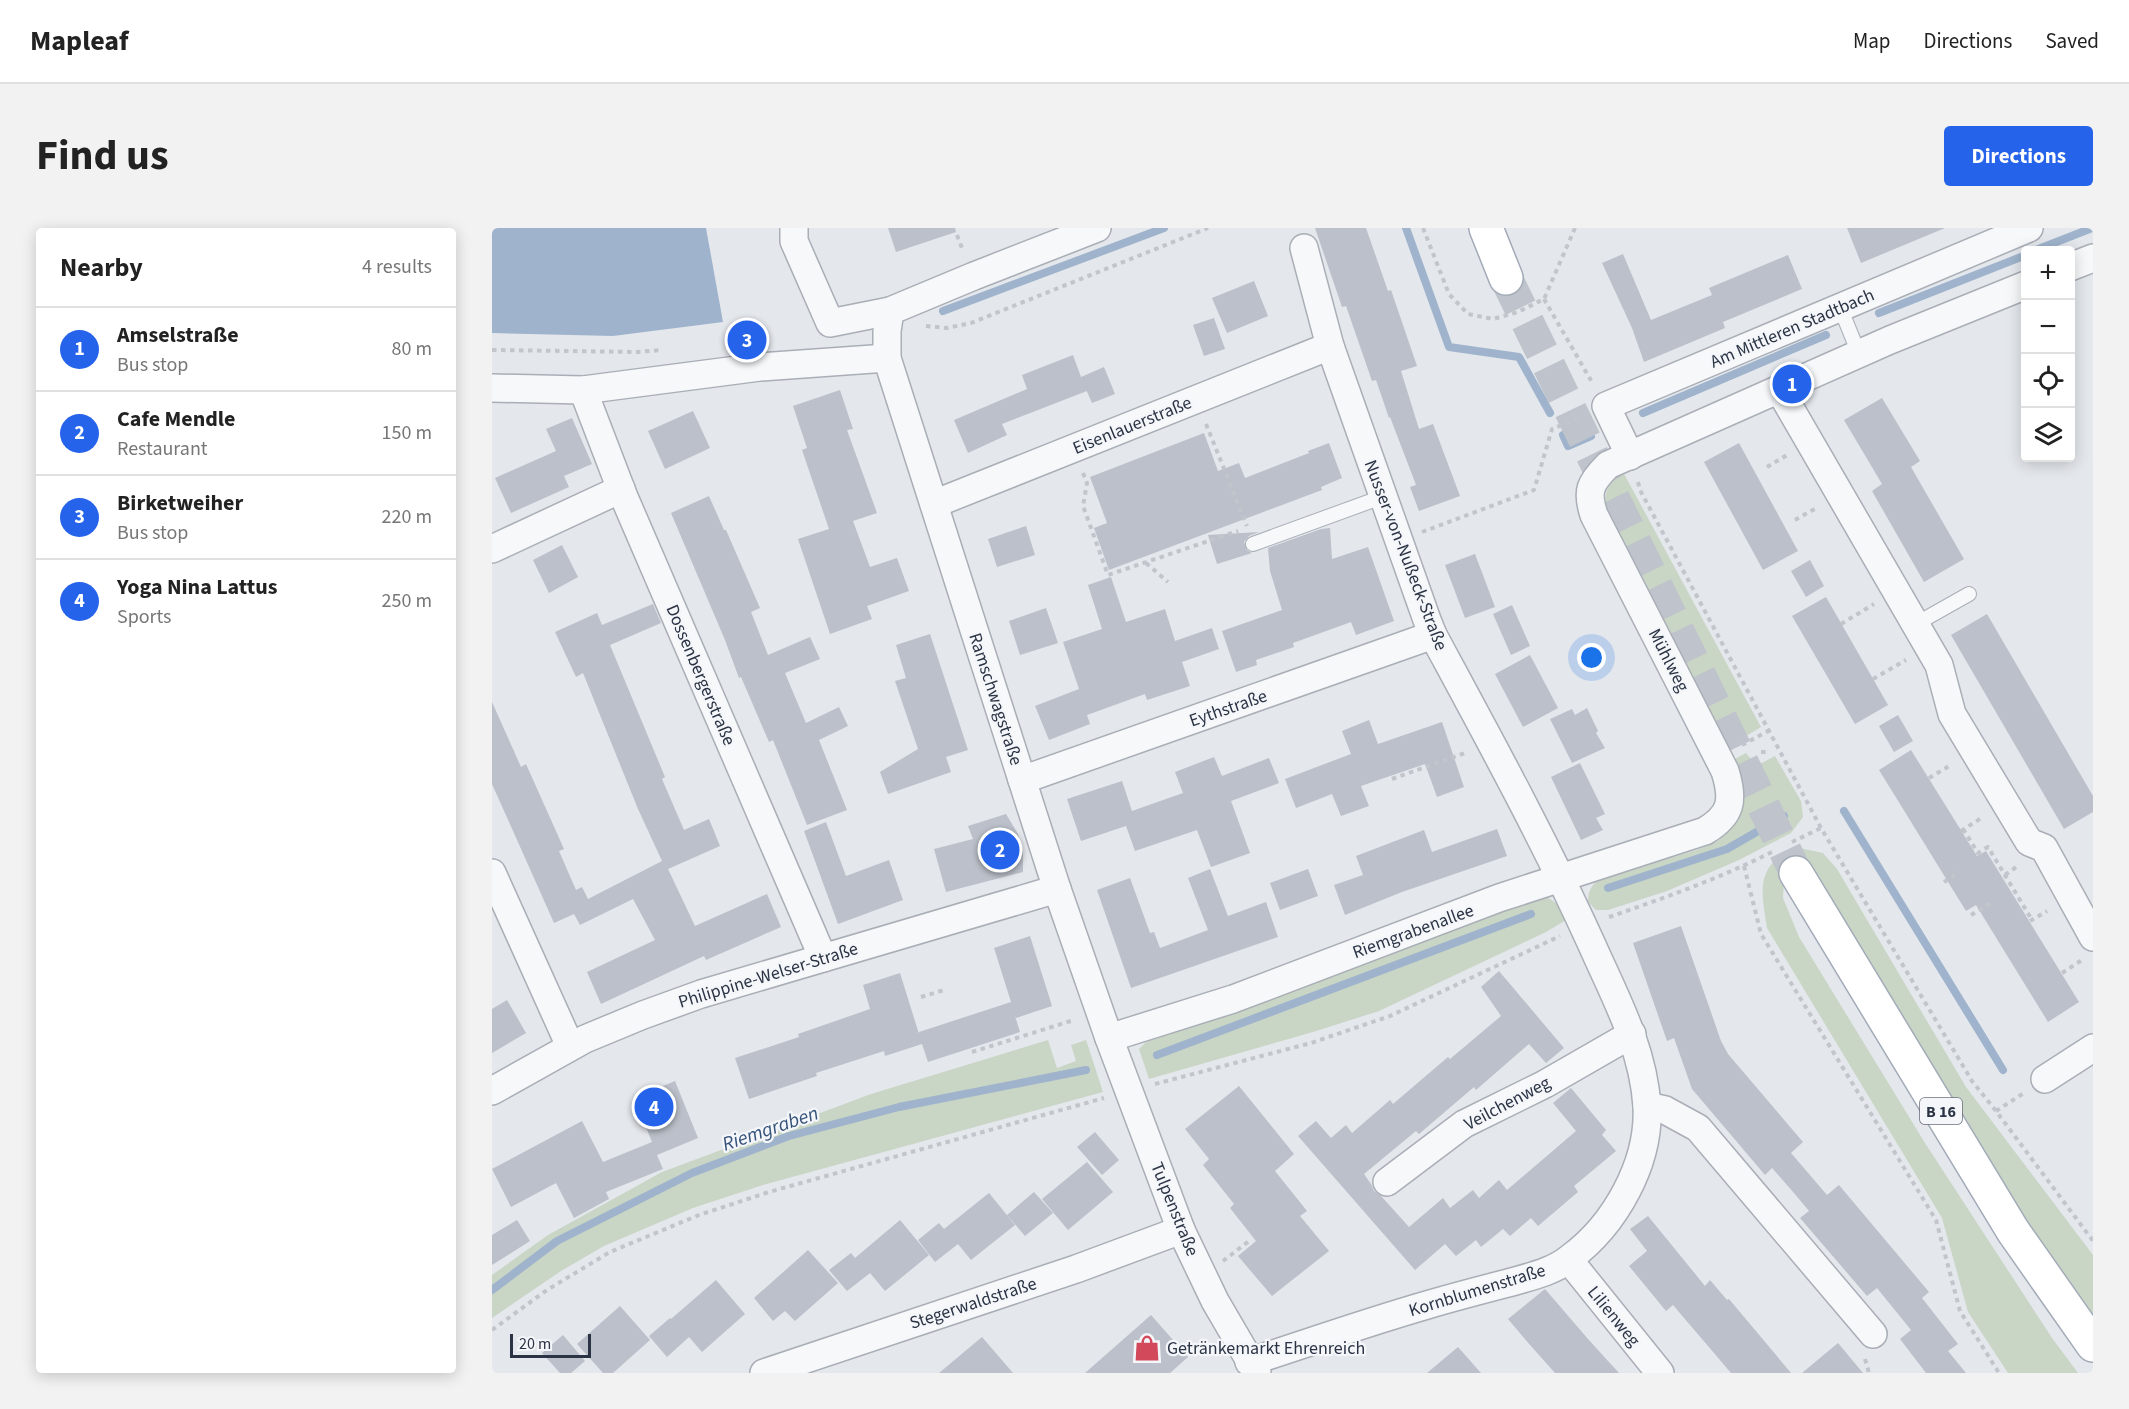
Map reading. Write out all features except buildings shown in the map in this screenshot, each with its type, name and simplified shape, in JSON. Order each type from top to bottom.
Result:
[{"type":"main road","points":[[1486,228],[1506,278]]},
{"type":"main road","name":"B 16","points":[[1796,873],[2013,1230],[2093,1345]]},
{"type":"street","points":[[794,228],[794,242],[830,323],[824,362]]},
{"type":"street","points":[[830,323],[888,321],[944,288],[1097,228]]},
{"type":"street","name":"Am Mittleren Stadtbach","points":[[1606,406],[2029,228]]},
{"type":"street","name":"Nusser-von-Nußeck-Straße","points":[[1304,248],[1330,346],[1433,635],[1562,878]]},
{"type":"street","points":[[2075,265],[2093,258]]},
{"type":"street","points":[[1606,406],[1629,456],[1860,354],[2021,287]]},
{"type":"street","name":"Ramschwagstraße","points":[[888,321],[887,358],[1057,889],[1109,1038]]},
{"type":"street","name":"Eisenlauerstraße","points":[[934,504],[1330,346]]},
{"type":"street","points":[[492,388],[583,390],[760,367],[887,358]]},
{"type":"street","points":[[1779,389],[1939,665],[1952,714],[2028,842],[2044,848],[2089,948]]},
{"type":"street","name":"Dossenbergerstraße","points":[[583,390],[621,489],[823,958]]},
{"type":"street","name":"Mühlweg","points":[[1629,456],[1608,465],[1594,478],[1588,498],[1594,515],[1725,771],[1731,798],[1728,811],[1718,824]]},
{"type":"street","points":[[492,549],[621,489]]},
{"type":"street","name":"Eythstraße","points":[[1022,780],[1433,635]]},
{"type":"street","name":"Riemgrabenallee","points":[[1109,1038],[1233,999],[1499,898],[1706,831],[1718,824]]},
{"type":"street","points":[[492,873],[501,917],[570,1046]]},
{"type":"street","name":"Kornblumenstraße","points":[[1253,1367],[1427,1305],[1539,1274],[1569,1260],[1594,1238],[1612,1215],[1629,1185],[1640,1156],[1647,1124],[1642,1066],[1632,1034],[1562,878]]},
{"type":"street","name":"Philippine-Welser-Straße","points":[[492,1091],[570,1046],[643,1015],[701,994],[1057,889]]},
{"type":"street","name":"Veilchenweg","points":[[1387,1182],[1464,1124],[1545,1084],[1632,1034]]},
{"type":"street","name":"Tulpenstraße","points":[[1109,1038],[1181,1230],[1215,1301],[1253,1367]]},
{"type":"street","points":[[2045,1079],[2093,1048]]},
{"type":"street","points":[[1647,1106],[1665,1110],[1698,1128],[1873,1334]]},
{"type":"street","name":"Stegerwaldstraße","points":[[764,1373],[812,1366],[1181,1230]]},
{"type":"street","name":"Lilienweg","points":[[1569,1260],[1660,1373]]},
{"type":"lane","points":[[1840,307],[1860,354]]},
{"type":"lane","points":[[1253,544],[1382,497]]},
{"type":"lane","points":[[1921,636],[1969,594]]},
{"type":"path","points":[[888,321],[947,328],[971,323],[1208,228]]},
{"type":"path","points":[[1423,228],[1449,294],[1468,314],[1493,319],[1518,312],[1544,299],[1575,228]]},
{"type":"path","points":[[1399,541],[1534,490],[1552,429],[1606,406],[1544,299]]},
{"type":"path","points":[[492,350],[636,352],[672,349]]},
{"type":"path","points":[[1073,448],[1087,483],[1083,506],[1108,575],[1247,528],[1196,399]]},
{"type":"path","points":[[1629,456],[1640,490],[1821,828],[1972,1081],[2093,1241]]},
{"type":"path","points":[[1145,562],[1168,582]]},
{"type":"path","points":[[1841,624],[1895,591]]},
{"type":"path","points":[[1873,679],[1921,636]]},
{"type":"path","points":[[1392,779],[1491,744]]},
{"type":"path","points":[[1761,752],[1770,752]]},
{"type":"path","points":[[1963,829],[1978,853],[1988,847],[1990,854],[2032,920]]},
{"type":"path","points":[[1744,866],[1761,934],[1936,1220],[1960,1311],[1999,1373]]},
{"type":"path","points":[[1944,882],[1960,872]]},
{"type":"path","points":[[1971,915],[1991,903]]},
{"type":"path","points":[[2062,973],[2089,948]]},
{"type":"path","points":[[921,998],[944,990]]},
{"type":"path","points":[[972,1052],[1099,1011]]},
{"type":"green space","points":[[1623,472],[1761,727],[1726,748],[1607,517],[1607,491],[1612,482]]},
{"type":"green space","points":[[1746,753],[1752,760],[1762,763],[1775,756],[1801,801],[1803,817],[1791,833],[1739,860],[1667,891],[1608,910],[1596,910],[1588,902],[1590,889],[1599,879],[1697,850],[1718,841],[1734,825],[1741,806],[1733,760]]},
{"type":"green space","points":[[1795,847],[1823,853],[1837,869],[1966,1087],[2093,1255],[2093,1322],[1784,880],[1783,898],[1799,937],[1925,1143],[2052,1338],[2078,1373],[2008,1373],[1968,1312],[1942,1218],[1767,928],[1763,891],[1767,871],[1782,854]]},
{"type":"green space","points":[[1543,896],[1558,905],[1566,920],[1546,932],[1379,1011],[1149,1079],[1139,1049],[1146,1042],[1236,1012]]},
{"type":"green space","points":[[1048,1040],[1057,1068],[1076,1061],[1071,1045],[1086,1040],[1103,1092],[763,1185],[693,1208],[604,1246],[561,1271],[492,1318],[492,1275],[548,1235],[662,1172],[871,1094]]},
{"type":"water","points":[[492,228],[706,228],[723,322],[613,336],[492,333]]},
{"type":"waterway","points":[[943,311],[1164,228]]},
{"type":"waterway","points":[[1406,228],[1449,347],[1519,357],[1550,413]]},
{"type":"waterway","points":[[2046,246],[2092,228]]},
{"type":"waterway","points":[[1879,313],[2021,257]]},
{"type":"waterway","points":[[1643,413],[1826,335]]},
{"type":"waterway","points":[[1563,435],[1568,446],[1591,436]]},
{"type":"waterway","points":[[1844,811],[2003,1070]]},
{"type":"waterway","points":[[1608,888],[1727,849],[1784,816]]},
{"type":"waterway","points":[[1157,1055],[1531,914]]},
{"type":"waterway","name":"Riemgraben","points":[[492,1290],[557,1241],[692,1173],[789,1136],[899,1107],[1086,1070]]},
{"type":"tunnel","points":[[1506,278],[1796,873]]},
{"type":"place","name":"Birketweiher","points":[[747,340]]},
{"type":"place","name":"Amselstraße","points":[[1792,384]]},
{"type":"place","name":"Cafe Mendle","points":[[1000,850]]},
{"type":"place","name":"Yoga Nina Lattus","points":[[654,1107]]},
{"type":"place","name":"Getränkemarkt Ehrenreich","points":[[1147,1348]]}]
